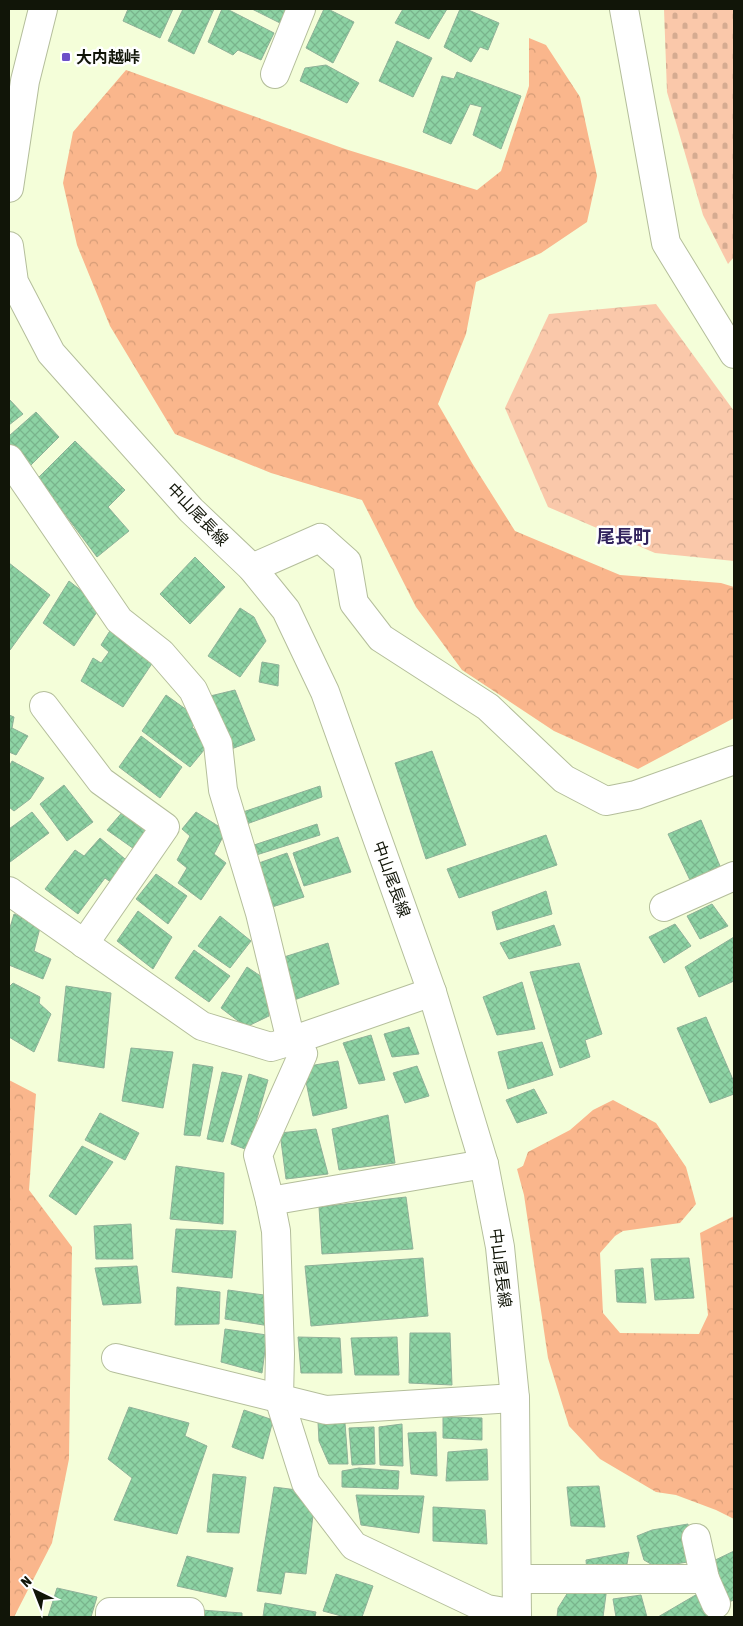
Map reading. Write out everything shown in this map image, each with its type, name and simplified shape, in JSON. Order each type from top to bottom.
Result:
[{"type":"street","points":[[9,188],[25,81],[43,9]]},
{"type":"street","points":[[275,74],[301,9]]},
{"type":"street","points":[[624,9],[666,243],[734,354]]},
{"type":"street","name":"中山尾長線","points":[[9,246],[11,289],[51,353],[191,510],[252,568],[286,610],[325,692],[432,992],[484,1164],[500,1247],[515,1398],[517,1616]]},
{"type":"street","points":[[9,459],[119,620],[162,653],[193,690],[218,744],[223,790],[260,913],[291,1042],[303,1054],[258,1155],[276,1231],[280,1354],[279,1398],[306,1483],[354,1546],[487,1609],[517,1616]]},
{"type":"street","points":[[252,568],[320,538],[347,562],[354,603],[380,638],[488,707],[564,779],[606,800],[636,795],[734,760]]},
{"type":"street","points":[[44,706],[101,781],[165,827],[84,944]]},
{"type":"street","points":[[664,907],[734,876]]},
{"type":"street","points":[[9,891],[202,1026],[271,1047],[291,1042],[432,992]]},
{"type":"street","points":[[270,1201],[484,1164]]},
{"type":"street","points":[[116,1358],[326,1410],[515,1398]]},
{"type":"street","points":[[696,1538],[705,1579],[716,1604]]},
{"type":"street","points":[[517,1578],[705,1579]]},
{"type":"street","points":[[110,1617],[110,1612],[190,1612],[190,1617]]},
{"type":"green space","points":[[664,9],[734,9],[734,257],[728,264],[703,215],[667,92]]},
{"type":"green space","points":[[529,38],[546,45],[580,97],[597,176],[587,222],[541,253],[476,282],[466,334],[438,404],[472,463],[515,531],[620,575],[721,583],[734,587],[734,718],[638,769],[554,731],[462,670],[416,607],[362,500],[271,473],[175,434],[110,326],[77,245],[63,183],[73,132],[126,70],[345,149],[477,190],[501,171],[529,86]]},
{"type":"green space","points":[[656,304],[734,411],[734,561],[655,553],[548,507],[505,408],[549,314]]},
{"type":"green space","points":[[9,1080],[36,1094],[29,1190],[72,1247],[69,1459],[52,1543],[14,1617],[9,1617]]},
{"type":"green space","points":[[613,1100],[656,1123],[686,1167],[696,1204],[680,1223],[623,1231],[615,1236],[600,1253],[603,1313],[620,1333],[699,1334],[708,1315],[700,1233],[734,1216],[734,1519],[676,1495],[656,1492],[600,1459],[569,1426],[548,1358],[524,1195],[517,1169],[523,1166],[528,1152],[570,1130],[593,1110]]},
{"type":"building","points":[[128,9],[173,9],[160,38],[123,21]]},
{"type":"building","points":[[183,9],[214,9],[194,54],[168,41]]},
{"type":"building","points":[[222,9],[227,9],[274,33],[261,60],[238,50],[233,55],[208,42]]},
{"type":"building","points":[[252,9],[289,9],[284,25]]},
{"type":"building","points":[[324,9],[328,9],[354,22],[333,63],[306,48]]},
{"type":"building","points":[[403,9],[447,9],[429,39],[395,23]]},
{"type":"building","points":[[460,9],[466,9],[499,23],[488,50],[480,47],[471,62],[444,47]]},
{"type":"building","points":[[397,41],[432,58],[413,97],[379,81]]},
{"type":"building","points":[[326,65],[359,83],[347,103],[300,81],[305,68]]},
{"type":"building","points":[[457,72],[521,96],[501,149],[473,135],[482,107],[470,104],[451,144],[423,132],[442,76],[454,79]]},
{"type":"building","points":[[9,399],[23,414],[9,425]]},
{"type":"building","points":[[36,412],[59,437],[29,467],[9,444],[9,436]]},
{"type":"building","points":[[75,441],[125,490],[108,507],[129,531],[97,557],[38,478]]},
{"type":"building","points":[[195,557],[225,587],[190,624],[160,594]]},
{"type":"building","points":[[9,563],[50,595],[10,650],[9,649]]},
{"type":"building","points":[[69,581],[101,606],[74,646],[43,623]]},
{"type":"building","points":[[240,608],[254,617],[266,641],[240,677],[208,656]]},
{"type":"building","points":[[113,626],[155,659],[123,707],[81,681],[93,658],[101,663],[109,652],[101,645]]},
{"type":"building","points":[[262,662],[279,665],[278,686],[259,682]]},
{"type":"building","points":[[235,690],[255,740],[226,751],[206,697]]},
{"type":"building","points":[[166,695],[198,718],[192,727],[209,744],[190,767],[142,731]]},
{"type":"building","points":[[9,715],[14,717],[12,728],[28,736],[16,755],[9,752]]},
{"type":"building","points":[[141,736],[182,767],[160,798],[119,767]]},
{"type":"building","points":[[432,751],[466,845],[426,859],[395,763]]},
{"type":"building","points":[[12,761],[44,778],[30,799],[14,811],[9,807],[9,767]]},
{"type":"building","points":[[64,785],[93,822],[67,841],[40,804]]},
{"type":"building","points":[[320,786],[322,797],[241,826],[237,814]]},
{"type":"building","points":[[125,809],[150,830],[137,851],[107,830]]},
{"type":"building","points":[[32,812],[49,833],[10,862],[9,829]]},
{"type":"building","points":[[196,812],[226,831],[214,854],[226,863],[201,900],[178,883],[187,868],[177,860],[190,836],[182,829]]},
{"type":"building","points":[[701,820],[720,866],[690,880],[668,834]]},
{"type":"building","points":[[317,824],[320,835],[253,856],[251,846]]},
{"type":"building","points":[[546,835],[557,865],[459,898],[447,869]]},
{"type":"building","points":[[338,837],[351,872],[304,886],[293,853]]},
{"type":"building","points":[[100,838],[131,864],[115,885],[105,878],[78,914],[45,889],[75,850],[84,856]]},
{"type":"building","points":[[287,853],[304,897],[272,907],[256,864]]},
{"type":"building","points":[[156,874],[187,896],[168,924],[136,899]]},
{"type":"building","points":[[546,891],[552,914],[497,930],[492,912]]},
{"type":"building","points":[[712,904],[728,926],[700,939],[687,916]]},
{"type":"building","points":[[138,911],[172,937],[153,969],[117,941]]},
{"type":"building","points":[[14,914],[41,924],[34,951],[51,959],[43,979],[9,965],[9,931]]},
{"type":"building","points":[[220,916],[251,941],[230,968],[198,946]]},
{"type":"building","points":[[675,924],[691,946],[664,963],[649,937]]},
{"type":"building","points":[[554,925],[561,945],[509,959],[500,943]]},
{"type":"building","points":[[734,937],[734,981],[699,997],[685,967]]},
{"type":"building","points":[[328,943],[339,984],[294,1000],[284,957]]},
{"type":"building","points":[[194,950],[230,976],[209,1002],[175,978]]},
{"type":"building","points":[[579,963],[602,1034],[585,1040],[590,1057],[560,1068],[530,972]]},
{"type":"building","points":[[247,967],[265,979],[269,1016],[246,1027],[221,1008]]},
{"type":"building","points":[[522,982],[535,1029],[497,1035],[483,997]]},
{"type":"building","points":[[13,983],[40,997],[39,1003],[51,1014],[34,1052],[9,1037],[9,987]]},
{"type":"building","points":[[66,986],[111,993],[104,1068],[58,1061]]},
{"type":"building","points":[[706,1017],[734,1082],[734,1094],[710,1103],[677,1028]]},
{"type":"building","points":[[409,1027],[419,1054],[392,1057],[384,1034]]},
{"type":"building","points":[[371,1035],[385,1080],[359,1084],[343,1043]]},
{"type":"building","points":[[542,1042],[553,1075],[508,1089],[498,1052]]},
{"type":"building","points":[[131,1048],[173,1052],[163,1108],[122,1101]]},
{"type":"building","points":[[338,1061],[347,1108],[313,1116],[303,1067]]},
{"type":"building","points":[[193,1064],[213,1067],[200,1136],[184,1135]]},
{"type":"building","points":[[417,1066],[429,1096],[405,1103],[393,1073]]},
{"type":"building","points":[[222,1072],[242,1076],[223,1142],[207,1139]]},
{"type":"building","points":[[249,1074],[268,1080],[248,1150],[231,1144]]},
{"type":"building","points":[[534,1089],[547,1113],[517,1123],[506,1100]]},
{"type":"building","points":[[100,1113],[139,1133],[125,1160],[85,1140]]},
{"type":"building","points":[[388,1115],[395,1163],[339,1170],[332,1129]]},
{"type":"building","points":[[316,1129],[328,1174],[286,1179],[280,1133]]},
{"type":"building","points":[[82,1146],[113,1162],[76,1215],[49,1196]]},
{"type":"building","points":[[176,1166],[224,1173],[223,1224],[170,1219]]},
{"type":"building","points":[[406,1197],[413,1249],[322,1254],[319,1207]]},
{"type":"building","points":[[131,1224],[133,1259],[96,1259],[94,1226]]},
{"type":"building","points":[[176,1229],[236,1231],[232,1278],[172,1272]]},
{"type":"building","points":[[423,1258],[428,1316],[311,1326],[305,1266]]},
{"type":"building","points":[[689,1258],[694,1298],[655,1300],[651,1259]]},
{"type":"building","points":[[137,1266],[141,1303],[103,1305],[95,1268]]},
{"type":"building","points":[[643,1268],[646,1303],[617,1302],[615,1270]]},
{"type":"building","points":[[177,1287],[220,1292],[219,1324],[175,1325]]},
{"type":"building","points":[[228,1290],[271,1296],[270,1326],[225,1319]]},
{"type":"building","points":[[225,1329],[267,1335],[262,1373],[221,1362]]},
{"type":"building","points":[[410,1333],[450,1333],[452,1385],[409,1383]]},
{"type":"building","points":[[298,1337],[340,1338],[342,1373],[301,1373]]},
{"type":"building","points":[[397,1337],[399,1375],[355,1375],[351,1338]]},
{"type":"building","points":[[129,1407],[189,1423],[185,1436],[207,1446],[177,1534],[114,1520],[132,1478],[108,1459]]},
{"type":"building","points":[[244,1410],[273,1420],[263,1459],[232,1447]]},
{"type":"building","points":[[443,1417],[482,1418],[482,1440],[443,1438]]},
{"type":"building","points":[[318,1422],[345,1423],[348,1464],[329,1464],[319,1441]]},
{"type":"building","points":[[402,1424],[403,1466],[380,1465],[379,1427]]},
{"type":"building","points":[[374,1427],[375,1464],[352,1465],[349,1428]]},
{"type":"building","points":[[436,1432],[437,1476],[411,1474],[408,1433]]},
{"type":"building","points":[[487,1449],[488,1480],[446,1481],[448,1452]]},
{"type":"building","points":[[359,1468],[399,1471],[398,1489],[342,1487],[342,1471]]},
{"type":"building","points":[[213,1474],[246,1477],[239,1533],[207,1532]]},
{"type":"building","points":[[599,1486],[605,1527],[571,1526],[567,1487]]},
{"type":"building","points":[[274,1487],[305,1491],[314,1507],[306,1574],[285,1572],[281,1594],[257,1591]]},
{"type":"building","points":[[356,1495],[424,1496],[419,1533],[361,1525]]},
{"type":"building","points":[[433,1507],[485,1510],[487,1544],[433,1541]]},
{"type":"building","points":[[688,1524],[694,1561],[656,1567],[644,1560],[637,1536],[652,1530]]},
{"type":"building","points":[[734,1551],[734,1600],[726,1603],[707,1564]]},
{"type":"building","points":[[629,1552],[626,1570],[587,1572],[586,1560]]},
{"type":"building","points":[[187,1556],[233,1568],[226,1597],[177,1586]]},
{"type":"building","points":[[336,1574],[373,1586],[362,1617],[345,1617],[323,1611]]},
{"type":"building","points":[[572,1586],[607,1587],[603,1617],[557,1617],[558,1608]]},
{"type":"building","points":[[57,1588],[97,1597],[91,1617],[48,1617]]},
{"type":"building","points":[[699,1593],[711,1617],[658,1617]]},
{"type":"building","points":[[641,1595],[647,1617],[616,1617],[613,1599]]},
{"type":"building","points":[[265,1603],[316,1612],[315,1617],[263,1617]]},
{"type":"building","points":[[201,1610],[242,1613],[242,1617],[201,1617]]},
{"type":"place","name":"大内越峠","points":[[66,57]]},
{"type":"district","name":"尾長町","points":[[624,537]]}]
